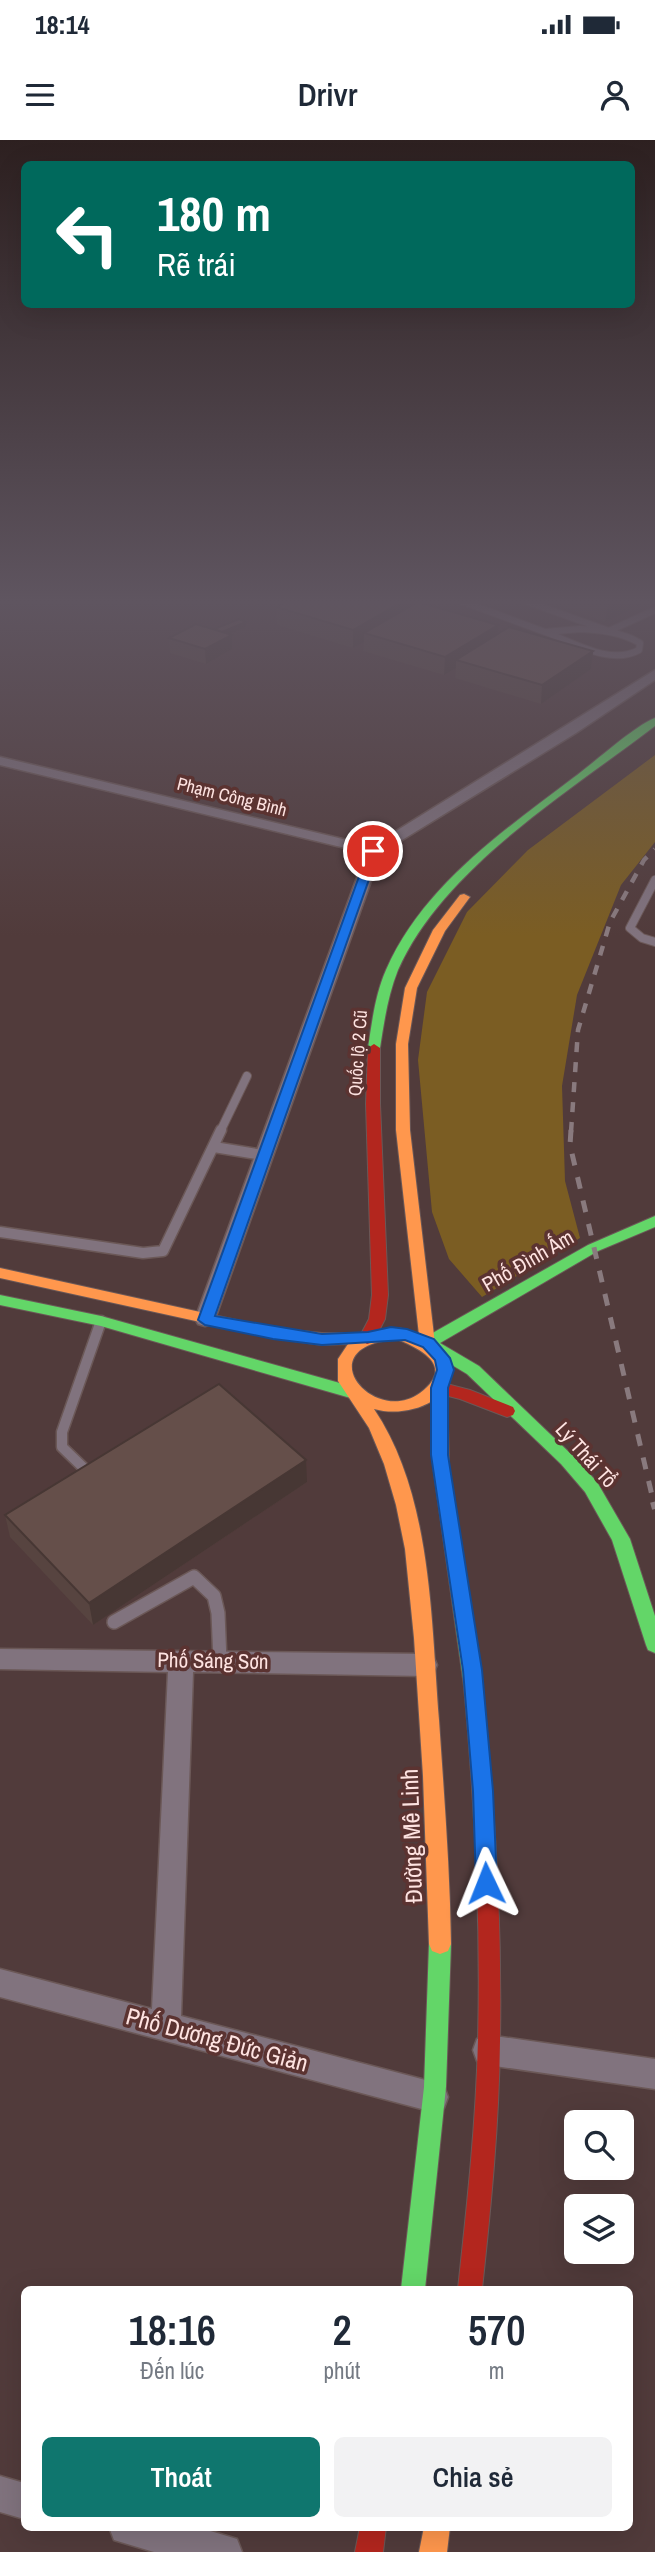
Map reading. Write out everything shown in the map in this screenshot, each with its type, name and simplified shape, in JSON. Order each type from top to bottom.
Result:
[{"type":"main road","name":"Quốc lộ 2 Cũ","points":[[368,1338],[377,1319],[380,1295],[374,1042],[384,986],[401,948],[425,911],[464,867],[655,721]]},
{"type":"main road","points":[[497,863],[655,740]]},
{"type":"main road","points":[[428,1343],[403,1130],[402,1044],[411,988],[423,961],[439,930],[472,887]]},
{"type":"main road","name":"Phố Đình Ấm","points":[[428,1343],[593,1248],[654,1218]]},
{"type":"main road","points":[[0,1273],[114,1296],[205,1320],[299,1337],[368,1338],[399,1333],[428,1343],[439,1353],[444,1364],[445,1377],[439,1388],[423,1401],[400,1407],[375,1404],[355,1393],[101,1321],[0,1300]]},
{"type":"main road","points":[[355,1393],[345,1381],[343,1363],[349,1351],[368,1338]]},
{"type":"main road","name":"Lý Thái Tổ","points":[[428,1343],[473,1370],[573,1466],[603,1504],[629,1560],[655,1645]]},
{"type":"main road","points":[[439,1388],[440,1466],[472,1670],[483,1791],[488,2050],[482,2176],[470,2286]]},
{"type":"main road","name":"Lý Thái Tổ","points":[[439,1388],[480,1399],[521,1416]]},
{"type":"main road","name":"Đường Mê Linh","points":[[355,1393],[380,1430],[398,1489],[413,1564],[425,1665],[438,1909],[439,2019],[413,2286]]},
{"type":"main road","points":[[369,2552],[372,2531]]},
{"type":"main road","points":[[433,2552],[436,2531]]},
{"type":"street","points":[[205,1320],[373,851],[600,711]]},
{"type":"street","name":"Phạm Công Bình","points":[[0,761],[373,851]]},
{"type":"street","name":"Phố Sáng Sơn","points":[[0,1659],[425,1665]]},
{"type":"street","points":[[166,2027],[181,1660]]},
{"type":"street","name":"Phố Dương Đức Giản","points":[[0,1983],[433,2097]]},
{"type":"street","points":[[488,2050],[655,2074]]},
{"type":"street","points":[[0,2494],[21,2500]]},
{"type":"street","points":[[143,2531],[224,2552]]},
{"type":"lane","points":[[655,880],[630,928],[655,942]]},
{"type":"lane","points":[[0,1232],[158,1253],[166,1247],[247,1076]]},
{"type":"lane","points":[[214,1147],[263,1155]]},
{"type":"lane","points":[[92,1476],[62,1447],[62,1432],[101,1321]]},
{"type":"lane","points":[[114,1622],[194,1577],[214,1595],[218,1613],[220,1661]]},
{"type":"shaded area","points":[[655,755],[655,842],[621,885],[577,995],[562,1086],[565,1181],[580,1238],[482,1297],[449,1259],[432,1212],[418,1060],[427,992],[467,912],[528,850]]},
{"type":"building","points":[[219,1384],[306,1460],[89,1603],[5,1515]]},
{"type":"railway","points":[[571,1132],[578,1030],[610,922],[644,860],[655,849]]},
{"type":"railway","points":[[571,1130],[570,1145],[654,1504]]},
{"type":"railway","points":[[653,1502],[655,1509]]},
{"type":"traffic: fast","points":[[374,1048],[380,1008],[392,972],[408,939],[428,909],[480,856],[655,721]]},
{"type":"traffic: fast","points":[[428,1343],[593,1248],[655,1221]]},
{"type":"traffic: fast","points":[[0,1300],[101,1321],[354,1393]]},
{"type":"traffic: fast","points":[[428,1343],[473,1370],[567,1460],[591,1487],[621,1539],[655,1645]]},
{"type":"traffic: fast","points":[[439,1388],[441,1465],[473,1686]]},
{"type":"traffic: fast","points":[[413,2286],[435,2087],[440,1944]]},
{"type":"traffic: slow","points":[[428,1343],[403,1130],[402,1044],[411,988],[439,930],[464,897]]},
{"type":"traffic: slow","points":[[0,1273],[273,1333],[322,1339],[367,1338]]},
{"type":"traffic: slow","points":[[399,1333],[427,1345],[441,1360],[443,1376],[436,1390],[421,1401],[401,1406],[378,1405],[350,1388],[344,1374],[346,1359],[362,1341],[399,1333]]},
{"type":"traffic: slow","points":[[354,1393],[376,1426],[393,1464],[414,1549],[424,1638],[438,1860],[440,1944]]},
{"type":"traffic: slow","points":[[433,2552],[436,2531]]},
{"type":"traffic: jam","points":[[367,1338],[377,1319],[380,1295],[373,1104],[374,1048]]},
{"type":"traffic: jam","points":[[439,1388],[464,1394],[507,1411]]},
{"type":"traffic: jam","points":[[470,2286],[486,2118],[490,1992],[486,1838],[473,1686]]},
{"type":"traffic: jam","points":[[369,2552],[372,2531]]},
{"type":"route","points":[[373,851],[205,1320],[322,1339],[407,1334],[428,1343],[442,1358],[446,1370],[439,1388],[439,1455],[472,1670],[483,1791],[486,1883]]}]
